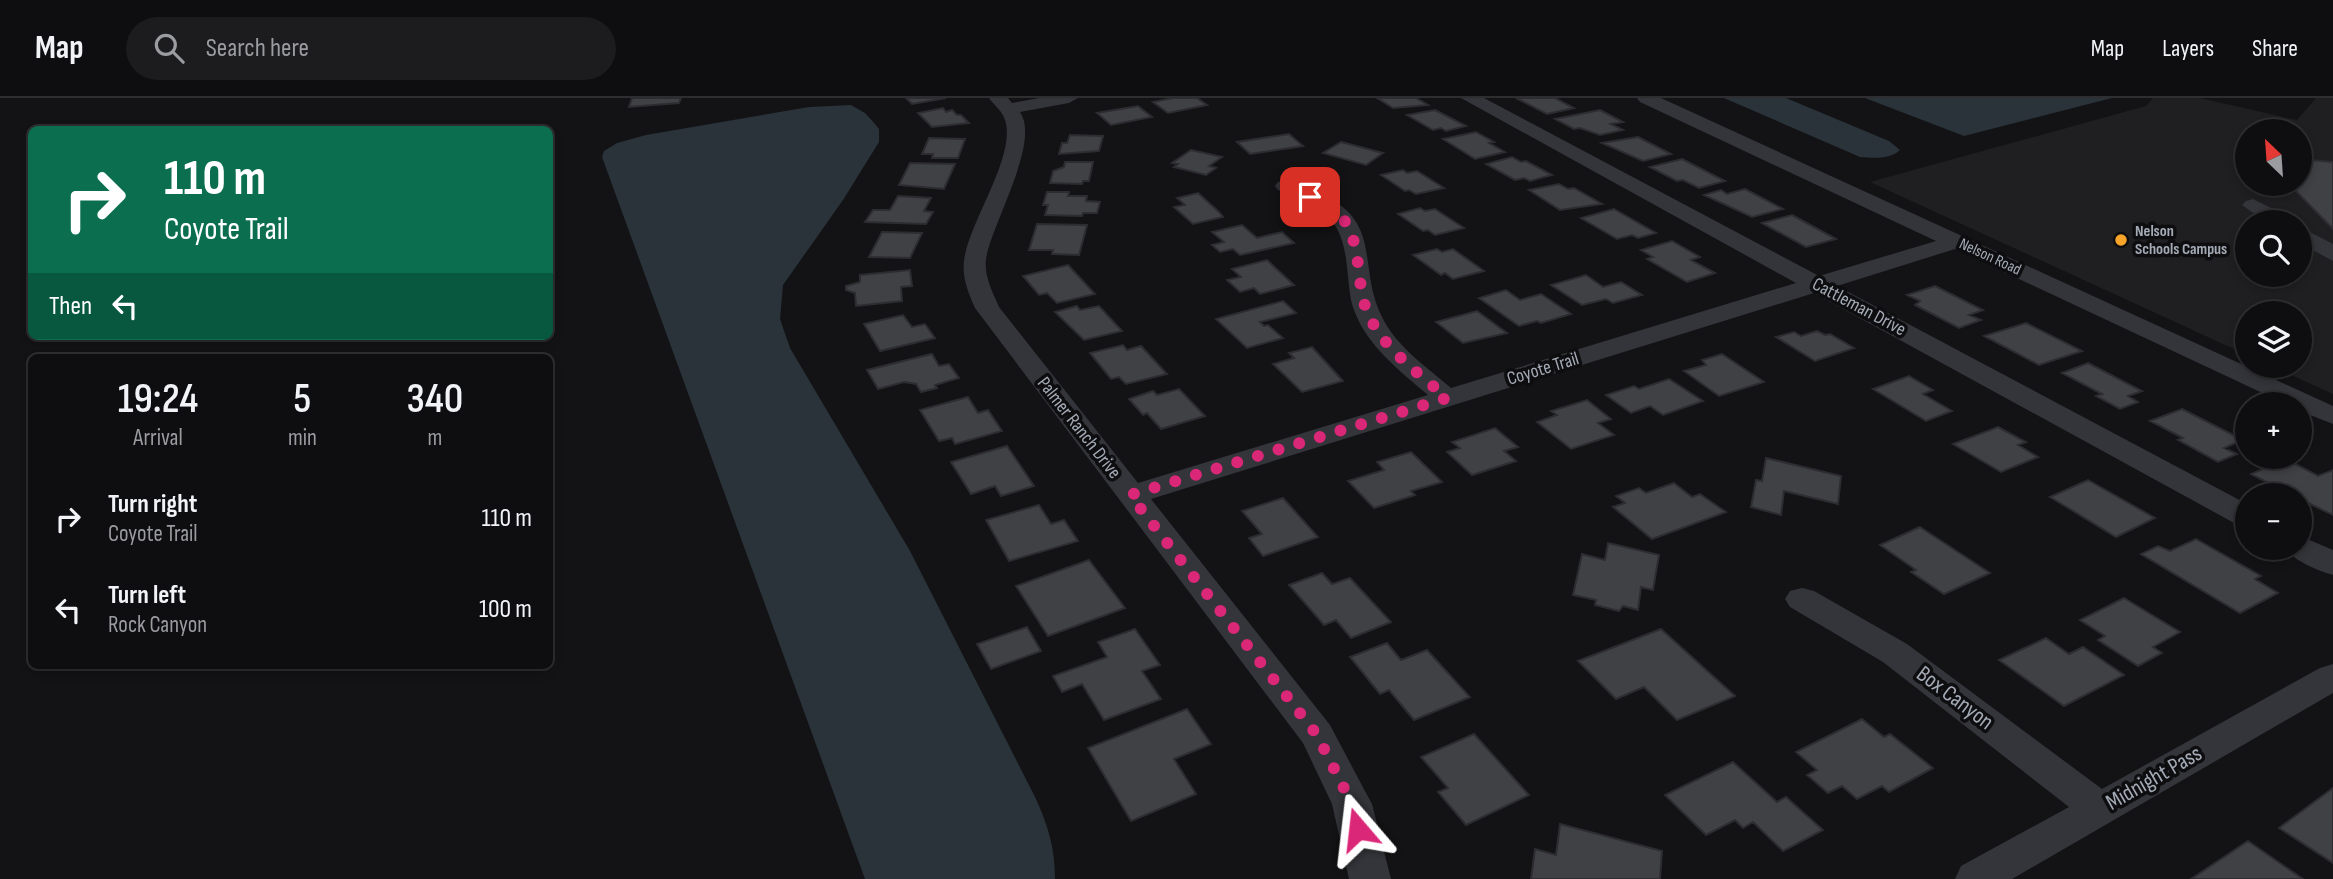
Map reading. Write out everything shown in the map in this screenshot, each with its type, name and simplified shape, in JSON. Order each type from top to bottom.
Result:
[{"type":"street","points":[[1003,103],[1069,98]]},
{"type":"street","name":"Cattleman Drive","points":[[1470,98],[2235,510]]},
{"type":"street","name":"Nelson Road","points":[[1646,98],[2333,416]]},
{"type":"street","name":"Palmer Ranch Drive","points":[[1003,103],[1016,130],[1012,156],[975,259],[976,282],[987,309],[1317,735],[1352,804],[1370,879]]},
{"type":"street","points":[[1285,186],[1334,209],[1350,230],[1357,253],[1360,292],[1371,321],[1393,350],[1447,398]]},
{"type":"street","points":[[2253,205],[2261,210]]},
{"type":"street","points":[[2312,241],[2333,254]]},
{"type":"street","name":"Coyote Trail","points":[[1130,495],[1956,242]]},
{"type":"street","points":[[2312,553],[2333,564]]},
{"type":"street","name":"Box Canyon","points":[[1802,599],[1895,653],[2100,809]]},
{"type":"street","name":"Midnight Pass","points":[[1976,879],[2333,677]]},
{"type":"shaded area","points":[[1724,98],[1786,98],[1889,141],[1900,150],[1886,157],[1860,157]]},
{"type":"shaded area","points":[[1865,98],[2112,98],[1964,136]]},
{"type":"shaded area","name":"Nelson Schools Campus","points":[[2153,98],[2200,98],[2293,119],[2235,119],[2235,196],[2312,196],[2312,119],[2298,119],[2316,98],[2333,98],[2333,394],[2298,378],[2312,378],[2312,301],[2235,301],[2235,349],[1870,182],[2146,106]]},
{"type":"shaded area","points":[[851,105],[865,113],[879,129],[879,142],[843,200],[783,285],[780,319],[790,348],[910,551],[1035,797],[1050,837],[1055,879],[865,879],[602,157],[604,151],[617,143],[646,135],[809,107]]},
{"type":"building","points":[[632,98],[681,98],[679,103],[629,107]]},
{"type":"building","points":[[906,98],[946,98],[912,104]]},
{"type":"building","points":[[1173,98],[1197,98],[1207,105],[1168,113],[1153,102]]},
{"type":"building","points":[[1377,98],[1416,98],[1428,105],[1393,108]]},
{"type":"building","points":[[1516,98],[1555,98],[1574,108],[1547,114]]},
{"type":"building","points":[[1138,106],[1152,117],[1111,125],[1097,113]]},
{"type":"building","points":[[943,108],[946,112],[952,110],[961,115],[969,123],[932,127],[918,113]]},
{"type":"building","points":[[1435,110],[1466,126],[1446,131],[1441,128],[1433,130],[1407,115]]},
{"type":"building","points":[[1600,110],[1623,122],[1611,124],[1623,130],[1600,135],[1580,128],[1574,129],[1555,119]]},
{"type":"building","points":[[1476,132],[1505,152],[1475,159],[1443,139]]},
{"type":"building","points":[[1289,134],[1303,146],[1250,154],[1237,142]]},
{"type":"building","points":[[1070,135],[1103,136],[1099,151],[1059,154],[1062,143],[1067,143]]},
{"type":"building","points":[[1638,137],[1671,154],[1643,161],[1602,143]]},
{"type":"building","points":[[929,138],[965,139],[958,158],[932,158],[933,154],[922,154]]},
{"type":"building","points":[[1341,142],[1383,153],[1366,165],[1323,153]]},
{"type":"building","points":[[1191,150],[1222,157],[1209,166],[1216,168],[1206,175],[1174,167],[1178,164],[1172,163]]},
{"type":"building","points":[[1512,157],[1552,175],[1530,181],[1524,178],[1515,180],[1486,164]]},
{"type":"building","points":[[1682,159],[1725,181],[1699,188],[1683,180],[1677,181],[1650,167]]},
{"type":"building","points":[[2312,160],[2333,162],[2333,229],[2301,196],[2312,196]]},
{"type":"building","points":[[1065,162],[1093,162],[1089,181],[1083,181],[1082,184],[1050,183],[1053,171],[1064,167]]},
{"type":"building","points":[[910,163],[955,164],[944,189],[899,185]]},
{"type":"building","points":[[1403,170],[1407,173],[1417,171],[1444,188],[1416,194],[1405,191],[1381,175]]},
{"type":"building","points":[[1559,184],[1568,189],[1574,188],[1602,204],[1560,210],[1529,190]]},
{"type":"building","points":[[1745,189],[1783,209],[1752,217],[1704,195],[1721,190],[1727,194]]},
{"type":"building","points":[[1047,192],[1069,192],[1068,196],[1087,196],[1086,201],[1100,202],[1097,213],[1083,213],[1082,216],[1045,215],[1048,205],[1043,205]]},
{"type":"building","points":[[1198,193],[1223,217],[1193,224],[1174,207],[1185,205],[1177,198]]},
{"type":"building","points":[[898,196],[931,198],[924,211],[933,212],[926,224],[865,222],[873,210],[890,210]]},
{"type":"building","points":[[1420,208],[1425,211],[1435,209],[1464,228],[1435,235],[1428,230],[1423,231],[1398,214]]},
{"type":"building","points":[[1614,209],[1656,233],[1638,238],[1632,235],[1617,239],[1581,218]]},
{"type":"building","points":[[1792,215],[1836,239],[1806,247],[1762,223]]},
{"type":"building","points":[[1037,224],[1087,225],[1079,255],[1052,254],[1053,250],[1029,250]]},
{"type":"building","points":[[1242,225],[1257,238],[1282,232],[1294,243],[1240,255],[1233,249],[1220,252],[1212,245],[1224,242],[1212,232]]},
{"type":"building","points":[[882,232],[922,233],[910,258],[869,257]]},
{"type":"building","points":[[1672,241],[1700,257],[1691,260],[1715,273],[1687,282],[1647,259],[1653,257],[1641,250]]},
{"type":"building","points":[[1437,249],[1442,252],[1453,249],[1484,271],[1453,279],[1445,273],[1441,275],[1413,255]]},
{"type":"building","points":[[1267,260],[1294,285],[1260,294],[1254,288],[1240,292],[1227,280],[1241,277],[1232,269]]},
{"type":"building","points":[[1068,265],[1095,294],[1057,303],[1047,293],[1039,295],[1023,276]]},
{"type":"building","points":[[910,270],[912,286],[901,287],[902,301],[856,306],[855,293],[846,290],[846,286],[860,282],[860,275]]},
{"type":"building","points":[[1586,275],[1603,287],[1621,282],[1642,295],[1613,303],[1606,299],[1582,305],[1551,285]]},
{"type":"building","points":[[1935,286],[1983,310],[1969,315],[1981,320],[1959,328],[1915,305],[1920,301],[1907,295]]},
{"type":"building","points":[[1506,290],[1520,300],[1541,294],[1571,314],[1519,326],[1479,298]]},
{"type":"building","points":[[1283,301],[1296,313],[1260,322],[1264,326],[1268,325],[1283,338],[1247,348],[1216,319]]},
{"type":"building","points":[[1077,306],[1080,310],[1099,306],[1122,331],[1084,340],[1055,312]]},
{"type":"building","points":[[1477,311],[1507,333],[1463,343],[1436,322]]},
{"type":"building","points":[[903,315],[912,327],[925,324],[935,338],[880,351],[864,324]]},
{"type":"building","points":[[2026,323],[2082,351],[2039,365],[1984,336]]},
{"type":"building","points":[[1817,331],[1830,334],[1854,348],[1815,361],[1776,337],[1794,332],[1801,336]]},
{"type":"building","points":[[1123,345],[1127,350],[1141,346],[1167,374],[1126,384],[1119,377],[1111,379],[1090,353]]},
{"type":"building","points":[[1312,347],[1343,381],[1302,392],[1273,364],[1294,358],[1289,353]]},
{"type":"building","points":[[932,354],[939,366],[949,364],[959,378],[921,392],[916,384],[904,382],[878,389],[867,370]]},
{"type":"building","points":[[1722,354],[1764,382],[1719,396],[1684,371],[1706,365],[1702,360]]},
{"type":"building","points":[[2088,363],[2142,391],[2128,396],[2138,402],[2120,409],[2096,396],[2102,394],[2062,373]]},
{"type":"building","points":[[1909,376],[1933,390],[1923,394],[1952,411],[1926,421],[1873,389]]},
{"type":"building","points":[[1669,379],[1703,401],[1663,415],[1650,406],[1631,413],[1606,395],[1634,386],[1639,389]]},
{"type":"building","points":[[1179,389],[1205,416],[1161,429],[1129,399],[1153,391],[1157,395]]},
{"type":"building","points":[[968,397],[978,413],[988,410],[1002,431],[955,444],[952,438],[939,441],[920,410]]},
{"type":"building","points":[[1587,400],[1611,419],[1598,423],[1614,435],[1571,449],[1537,422],[1557,415],[1551,411]]},
{"type":"building","points":[[2182,409],[2235,436],[2235,443],[2224,448],[2235,455],[2218,462],[2178,440],[2183,438],[2150,421]]},
{"type":"building","points":[[1998,427],[2026,442],[2018,445],[2038,457],[2001,472],[1953,444]]},
{"type":"building","points":[[1495,428],[1518,447],[1504,451],[1516,461],[1472,475],[1447,452],[1460,448],[1452,442]]},
{"type":"building","points":[[1007,446],[1034,486],[1001,496],[995,486],[971,494],[951,462]]},
{"type":"building","points":[[1411,452],[1442,482],[1411,491],[1415,495],[1374,508],[1348,481],[1384,470],[1377,462]]},
{"type":"building","points":[[1766,458],[1841,476],[1838,504],[1784,491],[1781,515],[1751,507],[1756,480],[1762,481]]},
{"type":"building","points":[[2263,469],[2305,469],[2318,476],[2333,470],[2333,515],[2312,505],[2312,483],[2269,483],[2251,474]]},
{"type":"building","points":[[2088,480],[2155,518],[2116,537],[2050,497]]},
{"type":"building","points":[[1674,483],[1692,497],[1700,494],[1726,512],[1652,539],[1613,507],[1625,503],[1616,496],[1639,488],[1646,493]]},
{"type":"building","points":[[1283,498],[1318,537],[1263,556],[1249,538],[1262,534],[1242,511]]},
{"type":"building","points":[[1039,505],[1051,524],[1064,520],[1078,541],[1009,561],[986,520]]},
{"type":"building","points":[[1920,527],[1990,573],[1944,594],[1911,572],[1916,570],[1880,545]]},
{"type":"building","points":[[2196,539],[2261,576],[2255,579],[2278,593],[2240,613],[2141,554],[2158,546],[2170,551]]},
{"type":"building","points":[[1608,543],[1659,555],[1653,590],[1641,587],[1638,610],[1623,606],[1619,611],[1595,605],[1596,600],[1573,595],[1582,554],[1605,560]]},
{"type":"building","points":[[1089,560],[1125,608],[1048,636],[1016,586]]},
{"type":"building","points":[[1322,573],[1332,584],[1350,578],[1391,622],[1351,638],[1336,620],[1324,625],[1289,585]]},
{"type":"building","points":[[2124,598],[2180,632],[2153,647],[2162,653],[2138,666],[2098,640],[2105,636],[2080,620]]},
{"type":"building","points":[[1027,627],[1041,651],[991,669],[977,644]]},
{"type":"building","points":[[1135,629],[1160,665],[1142,671],[1161,699],[1104,720],[1082,684],[1062,692],[1053,676],[1107,657],[1098,642]]},
{"type":"building","points":[[1661,629],[1735,696],[1677,720],[1644,687],[1616,699],[1578,661]]},
{"type":"building","points":[[2046,638],[2069,654],[2083,647],[2124,675],[2064,706],[1999,660]]},
{"type":"building","points":[[1387,643],[1401,660],[1427,650],[1470,697],[1414,720],[1389,690],[1380,694],[1350,657]]},
{"type":"building","points":[[1187,709],[1211,744],[1174,759],[1196,794],[1131,821],[1088,748]]},
{"type":"building","points":[[1862,719],[1884,737],[1890,734],[1933,768],[1889,792],[1882,786],[1857,799],[1842,786],[1828,793],[1807,775],[1817,770],[1796,752]]},
{"type":"building","points":[[1474,734],[1529,795],[1466,825],[1438,792],[1448,788],[1421,757]]},
{"type":"building","points":[[1733,762],[1777,802],[1786,797],[1823,830],[1783,851],[1753,822],[1743,828],[1735,820],[1706,835],[1665,795]]},
{"type":"building","points":[[2333,788],[2333,863],[2279,828]]},
{"type":"building","points":[[1560,824],[1662,851],[1660,879],[1531,879],[1535,849],[1556,855]]},
{"type":"building","points":[[2248,841],[2303,879],[2191,879]]},
{"type":"place","name":"Nelson Schools Campus","points":[[2121,240]]},
{"type":"route","points":[[1310,197],[1334,209],[1350,230],[1357,253],[1360,292],[1371,321],[1393,350],[1447,398],[1130,495],[1317,735],[1352,804],[1358,829]]}]
